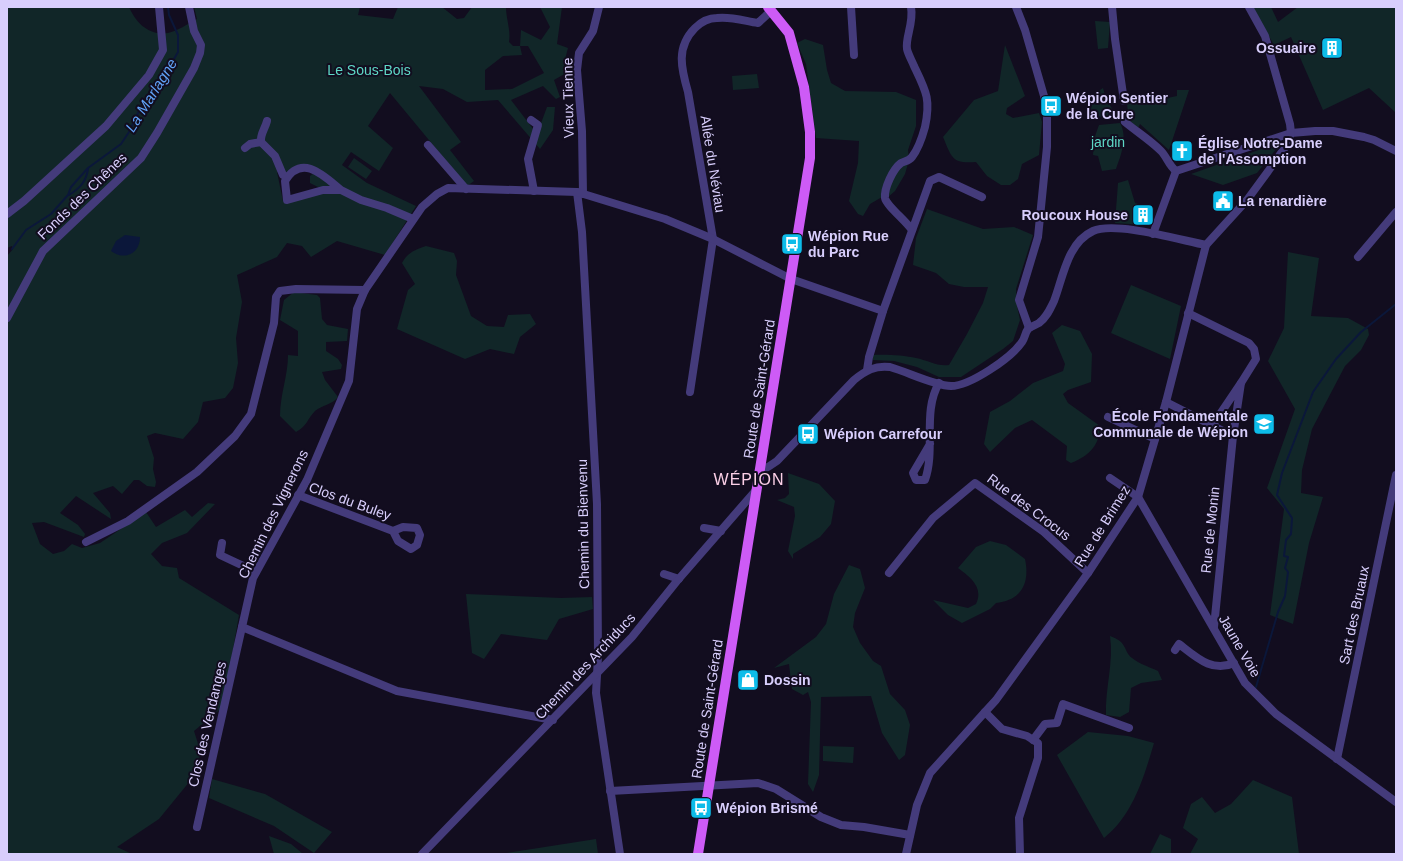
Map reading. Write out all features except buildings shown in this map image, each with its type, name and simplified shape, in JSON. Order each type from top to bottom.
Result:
[{"type":"main road","name":"Route de Saint-Gérard","points":[[698,854],[810,158],[810,132],[804,87],[789,32],[769,9]]},
{"type":"street","points":[[7,214],[24,201],[106,126],[148,75],[163,50],[159,7]]},
{"type":"street","name":"Fonds des Chênes","points":[[7,318],[43,251],[141,158],[157,133],[194,68],[200,53],[201,45],[194,31],[189,7]]},
{"type":"street","name":"Vieux Tienne","points":[[580,193],[582,131],[577,70],[579,53],[593,31],[599,7]]},
{"type":"street","points":[[851,7],[854,55]]},
{"type":"street","points":[[911,7],[913,17],[907,49],[927,94],[928,105],[922,139],[917,151],[910,159],[900,164],[895,170],[890,179],[885,198],[887,204],[907,221],[912,230]]},
{"type":"street","points":[[1016,7],[1028,38],[1047,109],[1047,147],[1038,237],[1019,300],[1029,328]]},
{"type":"street","points":[[1112,7],[1114,39],[1124,101]]},
{"type":"street","points":[[1249,7],[1265,36],[1290,124],[1291,133]]},
{"type":"street","points":[[1255,7],[1256,20]]},
{"type":"street","name":"Allée du Néviau","points":[[690,392],[713,239],[688,92],[682,68],[682,49],[684,41],[693,30],[710,19],[724,18],[758,23],[763,20],[769,9]]},
{"type":"street","points":[[531,120],[538,125],[528,159],[534,191]]},
{"type":"street","points":[[267,121],[265,129],[260,134],[261,142],[275,156],[283,174],[287,177]]},
{"type":"street","points":[[1125,122],[1160,150],[1168,159],[1172,168],[1176,171]]},
{"type":"street","points":[[1176,171],[1291,133],[1315,131],[1349,134],[1374,140],[1396,151]]},
{"type":"street","name":"Rue de Brimez","points":[[906,854],[920,793],[930,773],[985,712],[1088,573],[1138,497],[1166,402],[1206,245],[1250,196],[1286,146],[1291,133]]},
{"type":"street","points":[[245,148],[250,144],[261,142]]},
{"type":"street","points":[[428,145],[466,189]]},
{"type":"street","points":[[341,190],[323,190],[287,200],[285,181],[293,170],[305,167],[316,170],[341,190],[361,200],[387,208],[412,219]]},
{"type":"street","points":[[1153,234],[1176,171]]},
{"type":"street","points":[[867,370],[869,357],[883,311],[930,181],[939,177],[982,197]]},
{"type":"street","name":"Chemin des Vignerons","points":[[242,627],[253,578],[307,480],[349,381],[357,309],[365,290],[412,219],[422,207],[437,194],[448,188],[580,193],[665,218],[713,239],[791,279],[883,311]]},
{"type":"street","name":"Chemin du Bienvenu","points":[[580,193],[597,504],[596,693],[620,854]]},
{"type":"street","points":[[1358,257],[1396,212]]},
{"type":"street","points":[[760,469],[768,467],[777,461],[854,380],[867,370],[877,367],[890,366],[939,383],[958,385],[968,382],[1007,356],[1022,343],[1029,328],[1039,323],[1048,314],[1068,260],[1087,235],[1101,229],[1112,228],[1153,234],[1206,245]]},
{"type":"street","points":[[86,542],[128,522],[197,472],[235,436],[251,414],[274,323],[276,297],[280,292],[296,288],[365,290]]},
{"type":"street","points":[[1188,313],[1249,343],[1254,349],[1256,359],[1212,426]]},
{"type":"street","points":[[930,444],[931,401],[939,383]]},
{"type":"street","name":"Rue de Monin","points":[[1214,627],[1233,436],[1241,383]]},
{"type":"street","points":[[1166,402],[1233,436]]},
{"type":"street","points":[[1108,417],[1155,439]]},
{"type":"street","name":"Sart des Bruaux","points":[[1337,759],[1396,475]]},
{"type":"street","points":[[1110,478],[1138,497]]},
{"type":"street","name":"Rue des Crocus","points":[[889,573],[933,518],[975,482],[1044,532],[1088,573]]},
{"type":"street","name":"Chemin des Archiducs","points":[[422,854],[632,637],[679,579],[757,488]]},
{"type":"street","name":"Clos du Buley","points":[[298,495],[393,531]]},
{"type":"street","name":"Jaune Voie","points":[[1138,497],[1245,683],[1276,714],[1396,802]]},
{"type":"street","points":[[704,528],[721,531]]},
{"type":"street","points":[[222,543],[220,555],[256,572]]},
{"type":"street","points":[[664,574],[679,579]]},
{"type":"street","points":[[242,627],[397,691],[553,720]]},
{"type":"street","name":"Clos des Vendanges","points":[[197,826],[242,627]]},
{"type":"street","points":[[1175,650],[1179,644],[1205,663],[1224,668],[1234,664]]},
{"type":"street","points":[[1033,740],[1045,724],[1057,723],[1063,704],[1129,728]]},
{"type":"street","points":[[985,712],[1002,729],[1028,736],[1038,743],[1038,758],[1019,818],[1020,854]]},
{"type":"street","points":[[610,791],[709,787],[751,783],[767,785],[821,817],[841,825],[864,827],[910,835]]},
{"type":"green space","name":"Le Sous-Bois","points":[[7,7],[129,7],[135,18],[144,27],[155,32],[168,33],[175,31],[197,19],[194,7],[360,7],[358,15],[393,19],[398,7],[442,7],[457,19],[464,18],[472,7],[506,7],[509,42],[513,46],[520,46],[521,30],[541,40],[550,27],[540,7],[562,7],[557,44],[568,48],[564,63],[568,72],[554,80],[560,97],[556,99],[543,86],[511,100],[537,134],[547,107],[555,107],[553,130],[540,149],[498,100],[467,102],[443,89],[419,86],[461,142],[450,150],[474,181],[467,186],[390,93],[368,126],[393,148],[379,171],[351,152],[342,165],[367,183],[416,206],[385,255],[337,241],[311,257],[302,246],[287,243],[277,257],[237,275],[242,302],[236,338],[238,363],[233,388],[225,398],[203,402],[198,422],[183,439],[155,433],[147,436],[154,458],[153,469],[156,482],[155,487],[147,486],[139,480],[134,480],[122,494],[113,486],[93,493],[110,513],[111,519],[76,496],[60,513],[78,525],[85,534],[84,537],[44,522],[32,523],[40,544],[53,554],[64,551],[72,544],[82,548],[100,543],[146,512],[156,527],[185,510],[192,517],[208,503],[215,504],[187,533],[162,543],[151,554],[162,566],[177,568],[179,578],[239,615],[223,707],[194,731],[201,753],[190,781],[159,819],[117,847],[132,854],[7,854],[7,256],[13,249],[12,246],[7,248]],"holes":[[[520,46],[528,46],[544,73],[512,89],[485,90],[485,70],[503,56],[522,55]],[[305,167],[316,171],[310,176],[310,183],[322,189],[283,201],[277,172],[287,177]]]},
{"type":"green space","points":[[1252,7],[1271,7],[1278,22],[1298,7],[1396,7],[1396,113],[1369,88],[1323,110],[1291,37],[1274,45]]},
{"type":"green space","points":[[1095,21],[1110,22],[1108,48],[1098,49]]},
{"type":"green space","points":[[805,39],[823,45],[827,70],[831,83],[845,91],[896,92],[916,100],[916,126],[908,150],[909,160],[905,174],[895,191],[888,197],[882,197],[870,204],[863,216],[858,214],[849,201],[858,163],[859,141],[816,138],[806,64],[797,43]]},
{"type":"green space","points":[[1005,45],[1025,96],[1007,108],[1006,114],[1013,118],[1039,113],[1042,122],[1039,155],[1022,164],[1018,179],[1010,185],[1001,185],[987,176],[976,162],[957,161],[951,155],[943,137],[974,100],[998,91]]},
{"type":"green space","points":[[757,74],[759,88],[733,90],[732,76]]},
{"type":"green space","name":"jardin","points":[[1103,88],[1106,99],[1118,118],[1091,116],[1089,97]]},
{"type":"green space","points":[[1177,90],[1189,90],[1169,150],[1140,124],[1138,128],[1129,120],[1127,104],[1143,103],[1177,96]]},
{"type":"green space","name":"jardin","points":[[1120,123],[1124,140],[1122,152],[1116,169],[1102,171],[1098,156],[1093,155],[1094,139],[1099,125]]},
{"type":"green space","points":[[1273,145],[1277,148],[1257,173],[1223,185],[1191,174]]},
{"type":"green space","points":[[354,158],[372,171],[366,179],[348,167]]},
{"type":"green space","points":[[1128,180],[1135,203],[1154,209],[1144,225],[1115,223],[1118,183]]},
{"type":"green space","points":[[927,209],[983,229],[1014,227],[1033,235],[1016,289],[1020,320],[1013,341],[961,377],[939,377],[917,367],[894,361],[873,360],[872,355],[894,355],[916,358],[941,365],[949,365],[983,303],[988,287],[964,287],[949,284],[936,273],[913,265],[916,238]]},
{"type":"green space","points":[[426,246],[454,253],[457,261],[456,275],[471,316],[487,326],[504,327],[508,315],[530,314],[536,324],[520,337],[514,354],[490,349],[465,359],[397,329],[408,290],[415,284],[402,263],[409,254]]},
{"type":"green space","points":[[1288,252],[1319,258],[1311,316],[1348,318],[1368,329],[1369,335],[1361,350],[1345,366],[1312,429],[1302,470],[1301,493],[1323,497],[1309,543],[1293,624],[1270,615],[1284,509],[1267,488],[1295,409],[1268,361],[1284,328]]},
{"type":"green space","points":[[1131,285],[1181,306],[1170,359],[1111,333]]},
{"type":"green space","points":[[294,292],[317,295],[320,298],[322,319],[327,325],[348,329],[347,341],[326,342],[326,351],[338,359],[342,365],[341,369],[322,372],[325,380],[338,397],[333,402],[315,411],[305,424],[296,432],[280,416],[288,355],[298,356],[298,331],[280,320],[284,300]]},
{"type":"green space","points":[[1062,325],[1080,331],[1092,354],[1091,382],[1068,390],[1063,394],[1068,403],[1100,426],[1096,444],[1083,457],[1071,463],[1066,460],[1067,446],[1032,420],[1015,428],[990,452],[984,444],[990,412],[1010,401],[1033,383],[1063,371],[1065,364],[1052,333]]},
{"type":"green space","points":[[788,473],[819,484],[835,501],[831,524],[820,537],[793,554],[793,559],[788,551],[795,516],[794,507],[777,500],[785,498],[789,494]]},
{"type":"green space","points":[[990,541],[1006,545],[1025,559],[1025,583],[1018,594],[1012,598],[996,603],[990,609],[962,623],[948,615],[933,600],[968,608],[976,604],[978,598],[977,588],[971,579],[958,568],[976,547]]},
{"type":"green space","points":[[849,565],[860,569],[865,588],[855,613],[853,627],[860,643],[873,661],[881,666],[890,694],[905,710],[910,725],[905,755],[899,760],[882,733],[871,696],[821,697],[819,775],[813,792],[808,784],[811,702],[808,692],[803,695],[792,689],[789,664],[774,668],[816,637],[826,624],[834,594]]},
{"type":"green space","points":[[466,594],[561,598],[592,597],[593,609],[559,619],[547,640],[501,634],[484,659],[472,653]]},
{"type":"green space","points":[[1110,636],[1120,641],[1129,655],[1135,660],[1158,671],[1162,680],[1141,683],[1131,688],[1129,712],[1120,717],[1106,715],[1111,656]]},
{"type":"green space","points":[[1088,732],[1128,736],[1154,743],[1146,769],[1130,807],[1114,829],[1104,838],[1057,755]]},
{"type":"green space","points":[[823,746],[854,747],[853,763],[823,761]]},
{"type":"green space","points":[[212,779],[265,794],[332,832],[314,853],[274,826],[209,798]]},
{"type":"green space","points":[[1253,780],[1292,797],[1299,854],[1190,854],[1198,839],[1183,828],[1191,804],[1202,797],[1215,813],[1231,804]]},
{"type":"green space","points":[[1160,834],[1171,839],[1171,854],[1150,854]]},
{"type":"green space","points":[[269,836],[291,844],[303,854],[274,854]]},
{"type":"green space","points":[[596,839],[598,854],[500,854]]},
{"type":"water","points":[[125,235],[140,237],[137,248],[134,252],[121,255],[111,251],[116,241]]},
{"type":"waterway","name":"La Marlagne","points":[[12,249],[26,230],[51,214],[68,195],[71,187],[88,168],[121,144],[129,132],[139,111],[153,95],[178,52],[178,35],[169,15],[168,7]]},
{"type":"waterway","name":"La Marlagne","points":[[69,195],[82,184],[86,178],[88,169]]},
{"type":"waterway","points":[[1256,687],[1278,612],[1285,596],[1288,572],[1285,568],[1288,557],[1284,556],[1286,540],[1291,534],[1292,518],[1277,495],[1282,473],[1313,392],[1336,359],[1361,332],[1396,304]]},
{"type":"place","name":"Ossuaire","points":[[1332,48]]},
{"type":"place","name":"Wépion Sentier de la Cure","points":[[1051,106]]},
{"type":"place","name":"Église Notre-Dame de l'Assomption","points":[[1182,151]]},
{"type":"place","name":"La renardière","points":[[1223,201]]},
{"type":"place","name":"Roucoux House","points":[[1143,215]]},
{"type":"place","name":"Wépion Rue du Parc","points":[[792,244]]},
{"type":"place","name":"École Fondamentale Communale de Wépion","points":[[1264,424]]},
{"type":"place","name":"Wépion Carrefour","points":[[808,434]]},
{"type":"place","name":"Dossin","points":[[748,680]]},
{"type":"place","name":"Wépion Brismé","points":[[701,808]]},
{"type":"district","name":"WÉPION","points":[[749,479]]}]
